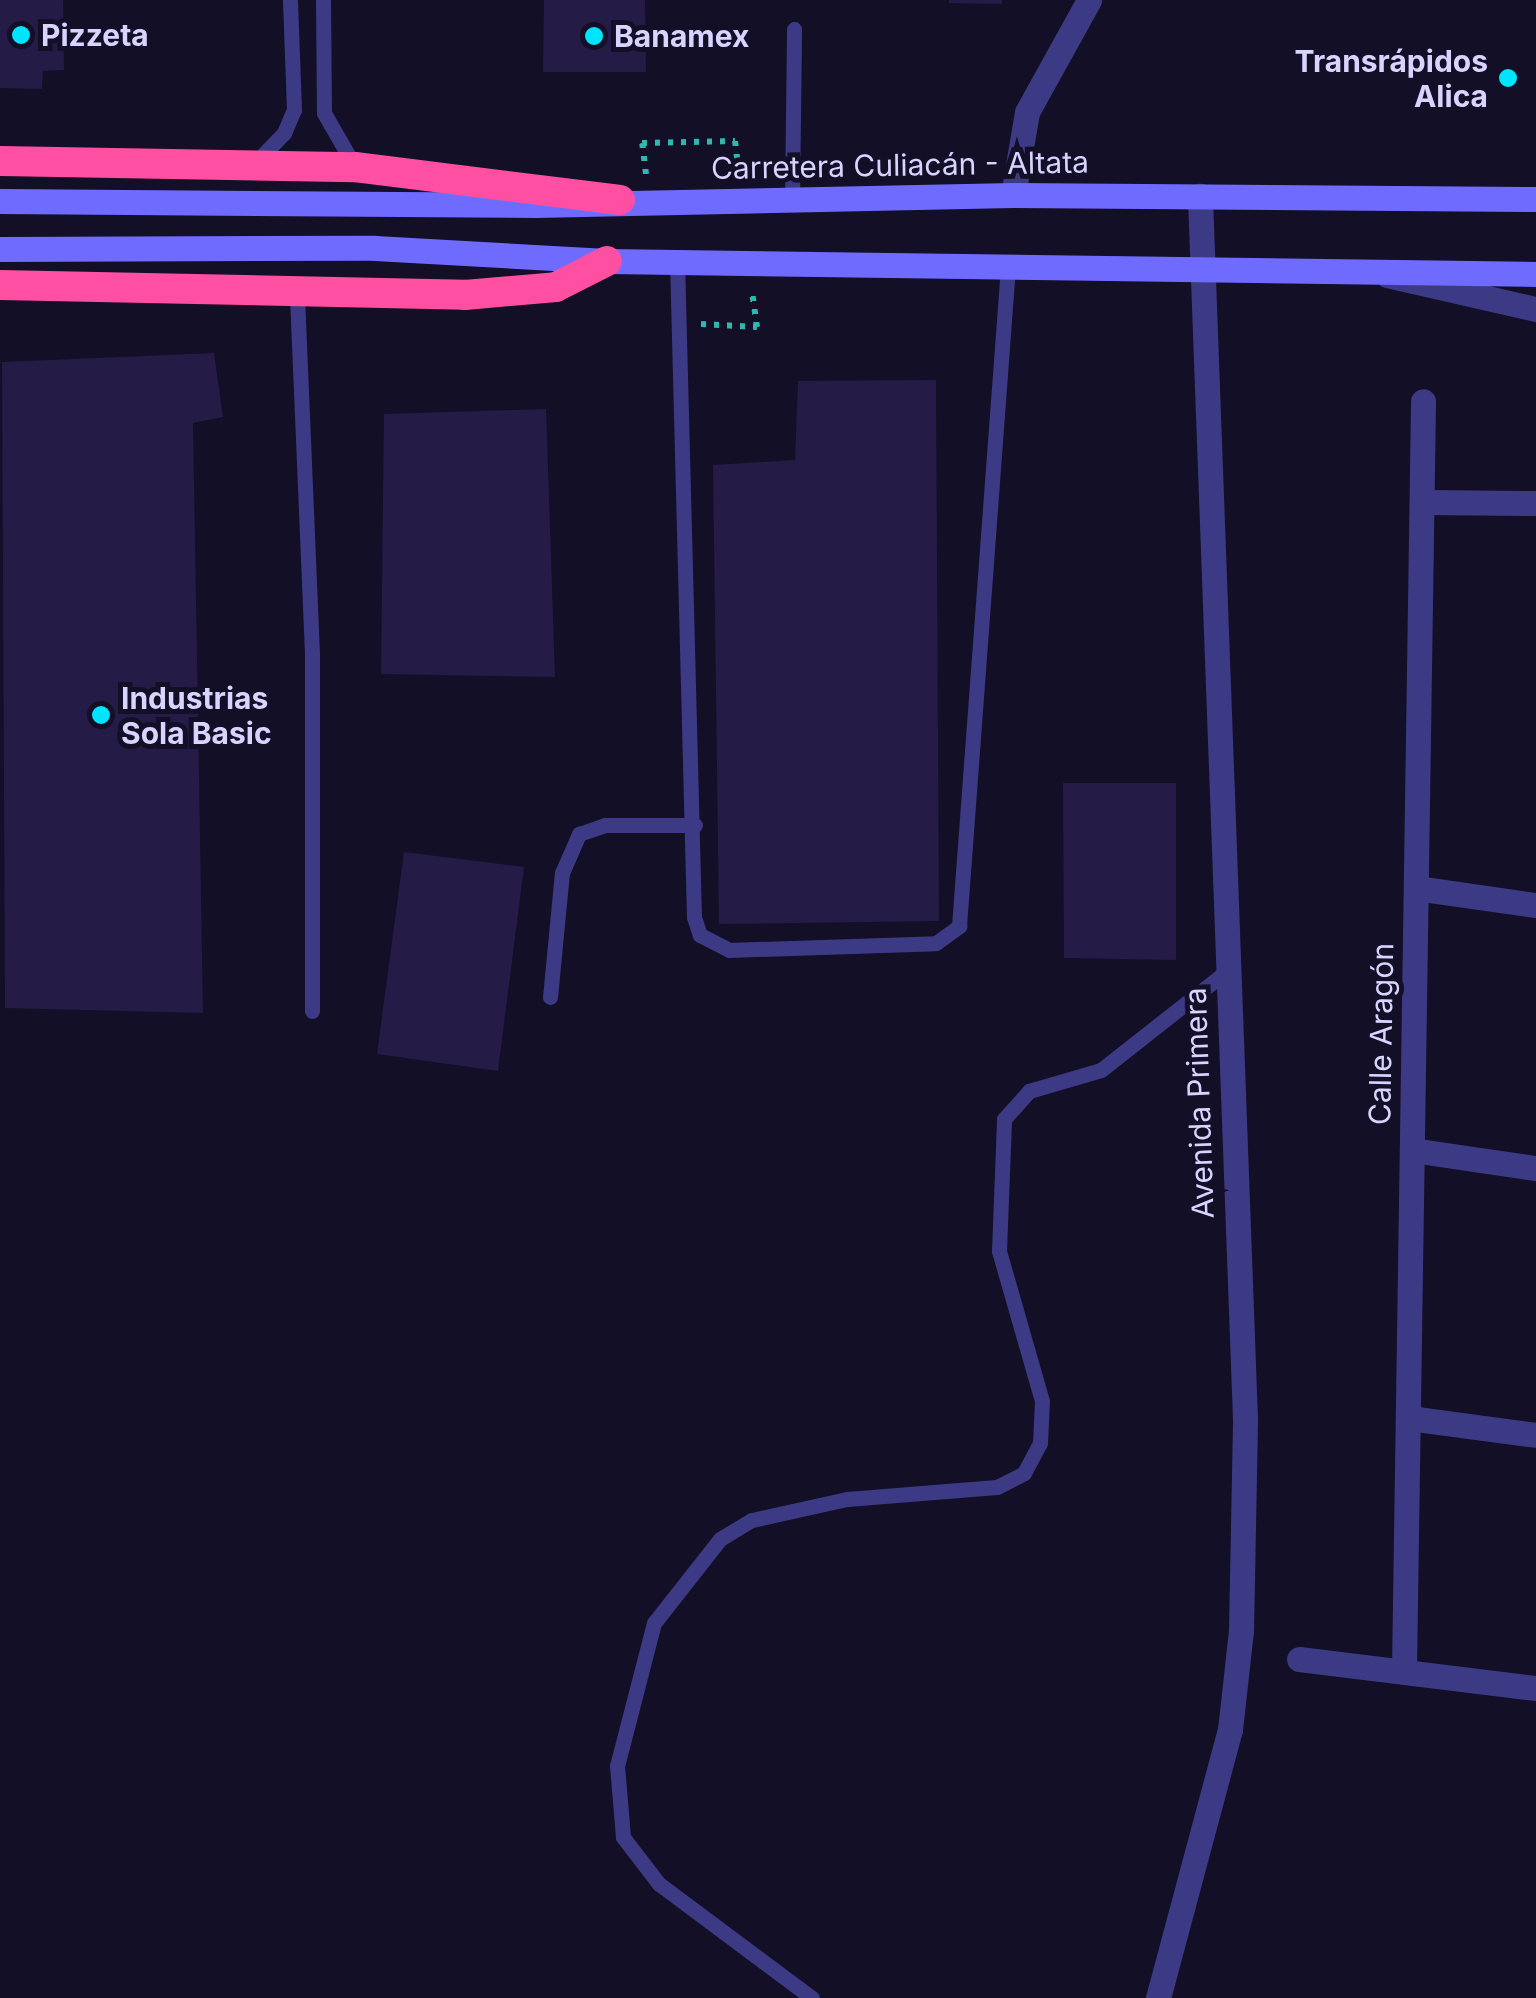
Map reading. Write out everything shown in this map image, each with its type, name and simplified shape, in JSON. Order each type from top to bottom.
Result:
[{"type":"highway","points":[[0,162],[250,165],[453,174],[620,200]]},
{"type":"highway","points":[[0,285],[297,296],[516,292],[556,287],[607,260]]},
{"type":"main road","name":"Carretera Culiacán - Altata","points":[[0,201],[266,203],[1013,195],[1536,200]]},
{"type":"main road","points":[[0,249],[270,247],[607,260],[1536,274]]},
{"type":"street","points":[[1013,195],[1026,112],[1089,0]]},
{"type":"street","name":"Avenida Primera","points":[[1158,1998],[1239,1674],[1245,1419],[1200,196]]},
{"type":"street","points":[[1378,272],[1536,309]]},
{"type":"street","name":"Calle Aragón","points":[[1404,1668],[1423,401]]},
{"type":"street","points":[[1422,502],[1536,503]]},
{"type":"street","points":[[1416,888],[1536,905]]},
{"type":"street","points":[[1412,1150],[1536,1168]]},
{"type":"street","points":[[1409,1418],[1536,1435]]},
{"type":"street","points":[[1300,1660],[1404,1668],[1536,1688]]},
{"type":"lane","points":[[250,165],[291,120],[290,0]]},
{"type":"lane","points":[[322,0],[324,113],[355,168]]},
{"type":"lane","points":[[792,198],[794,29]]},
{"type":"lane","points":[[677,260],[695,927],[718,948],[936,943],[954,934],[962,910],[1008,267]]},
{"type":"lane","points":[[297,296],[312,653],[312,1010]]},
{"type":"lane","points":[[550,997],[562,874],[579,834],[605,826],[695,824]]},
{"type":"lane","points":[[812,1998],[659,1884],[623,1838],[617,1766],[654,1623],[695,1565],[720,1539],[752,1520],[848,1499],[997,1486],[1024,1472],[1040,1443],[1042,1401],[999,1251],[1004,1119],[1029,1090],[1101,1070],[1226,971]]},
{"type":"path","points":[[642,143],[734,141]]},
{"type":"path","points":[[707,324],[757,327]]},
{"type":"building","name":"Pizzeta","points":[[0,0],[63,0],[64,70],[43,71],[42,89],[0,88]]},
{"type":"building","name":"Banamex","points":[[544,0],[645,0],[646,72],[543,72]]},
{"type":"building","points":[[1002,0],[1002,4],[949,3]]},
{"type":"building","name":"Industrias Sola Basic","points":[[214,353],[223,417],[193,423],[203,1013],[5,1008],[2,362]]},
{"type":"building","points":[[936,380],[939,921],[719,924],[713,465],[795,460],[798,381]]},
{"type":"building","points":[[546,409],[555,677],[381,674],[384,414]]},
{"type":"building","points":[[1063,783],[1176,783],[1176,960],[1064,958]]},
{"type":"building","points":[[404,852],[524,867],[498,1071],[377,1054]]},
{"type":"place","name":"Pizzeta","points":[[21,35]]},
{"type":"place","name":"Banamex","points":[[594,36]]},
{"type":"place","name":"Transrápidos Alica","points":[[1508,78]]},
{"type":"place","name":"Industrias Sola Basic","points":[[101,715]]}]
